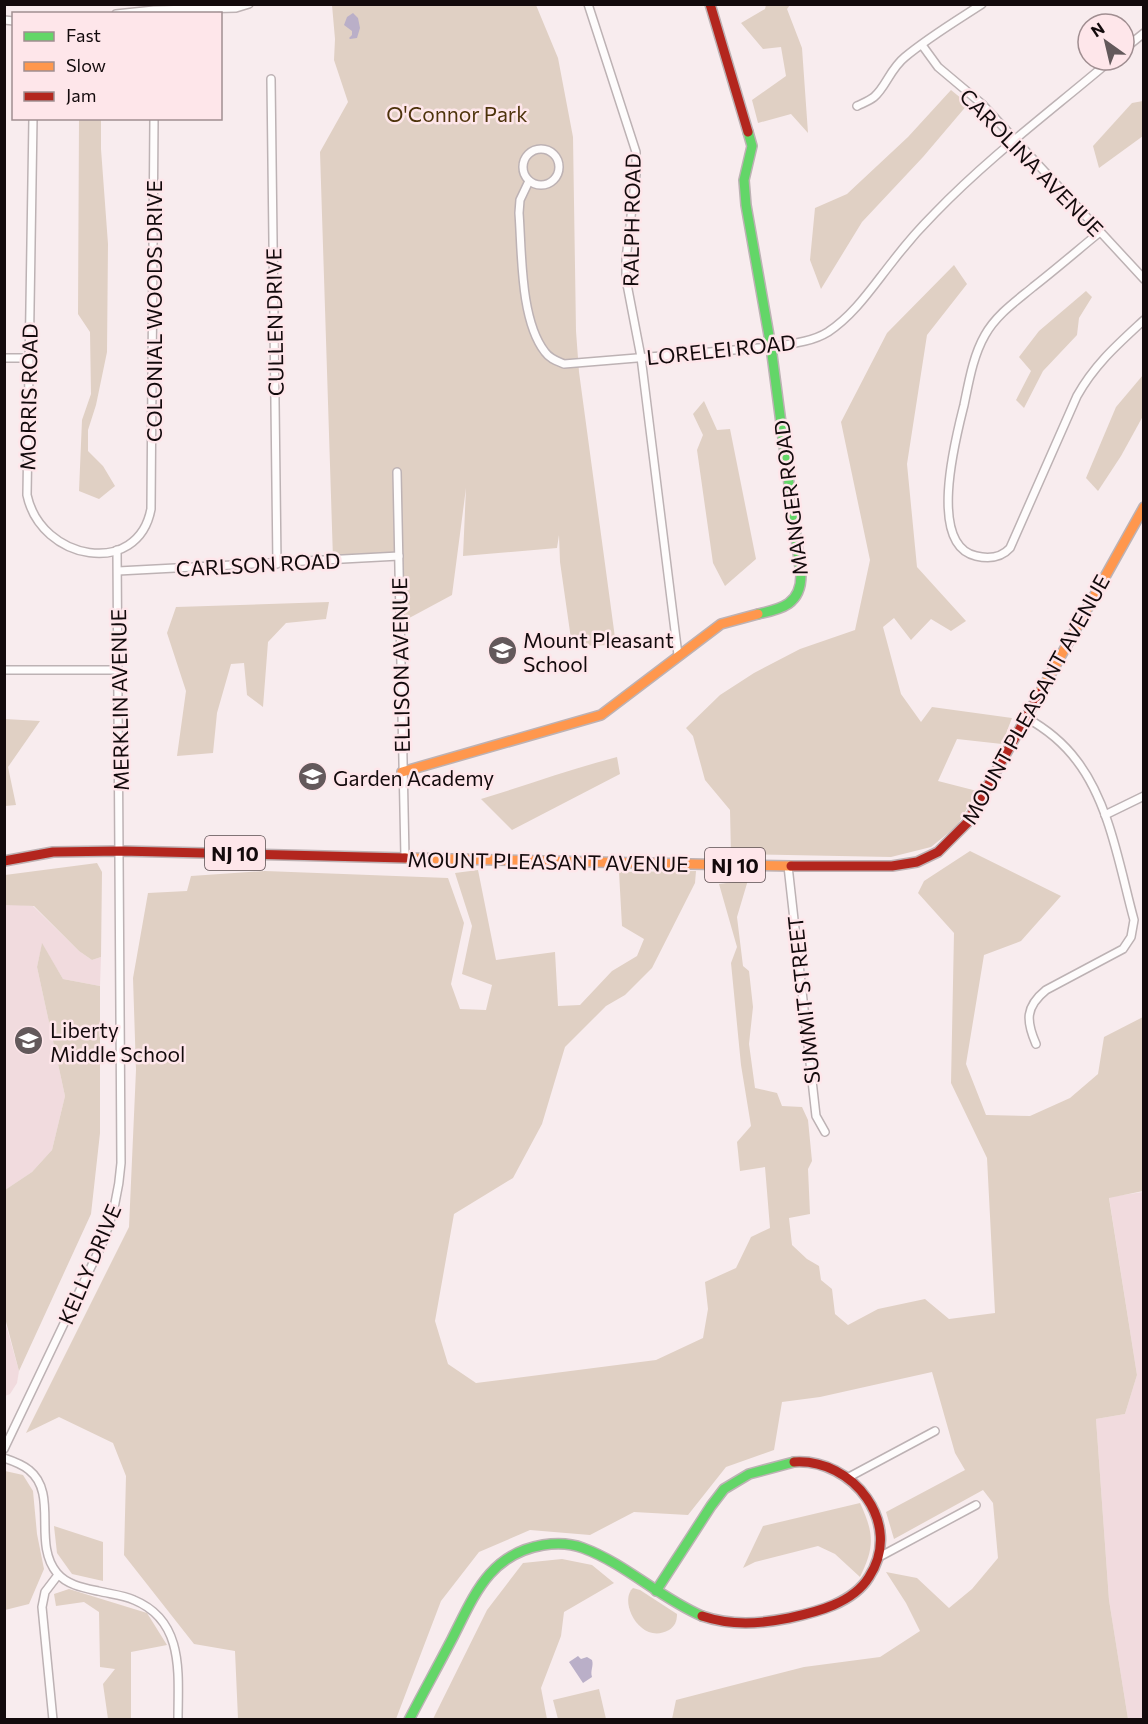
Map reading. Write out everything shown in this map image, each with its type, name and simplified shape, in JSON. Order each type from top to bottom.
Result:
[{"type":"street","points":[[131,12],[154,9],[236,8],[249,4]]},
{"type":"street","name":"RALPH ROAD","points":[[588,4],[636,152],[626,279],[642,357],[678,655]]},
{"type":"street","name":"MANGER ROAD","points":[[402,772],[601,715],[721,624],[733,618],[778,610],[796,596],[801,585],[771,347],[746,205],[744,180],[752,146],[710,4]]},
{"type":"street","points":[[857,106],[873,98],[881,90],[894,66],[982,4]]},
{"type":"street","name":"CAROLINA AVENUE","points":[[922,45],[938,67],[982,104],[1143,279]]},
{"type":"street","name":"LORELEI ROAD","points":[[529,180],[520,200],[519,213],[525,304],[536,336],[544,352],[553,360],[564,364],[771,347],[814,339],[840,323],[852,311],[936,212],[1097,72]]},
{"type":"street","name":"CULLEN DRIVE","points":[[271,79],[277,564]]},
{"type":"street","name":"MORRIS ROAD","points":[[33,120],[27,488],[34,516],[46,533],[57,542],[70,548],[91,552],[117,550]]},
{"type":"street","name":"COLONIAL WOODS DRIVE","points":[[117,550],[130,544],[141,533],[149,520],[152,504],[154,120]]},
{"type":"street","points":[[543,149],[556,157],[559,166],[556,177],[549,183],[543,185],[529,180],[525,176],[523,165],[528,155],[543,149]]},
{"type":"street","points":[[1100,232],[1001,314],[986,332],[979,346],[955,438],[948,494],[951,522],[957,541],[970,555],[996,557],[1007,552],[1093,368],[1143,320]]},
{"type":"street","points":[[4,358],[29,358]]},
{"type":"street","name":"ELLISON AVENUE","points":[[397,472],[405,857]]},
{"type":"street","name":"MOUNT PLEASANT AVENUE","points":[[4,861],[53,852],[121,850],[643,864],[898,867],[913,864],[938,853],[967,823],[1143,507]]},
{"type":"street","name":"MERKLIN AVENUE","points":[[117,550],[121,850]]},
{"type":"street","name":"CARLSON ROAD","points":[[118,571],[399,556]]},
{"type":"street","points":[[4,670],[119,670]]},
{"type":"street","points":[[1025,717],[1056,738],[1078,761],[1091,784],[1105,815],[1134,920],[1131,937],[1122,949],[1046,990],[1036,998],[1031,1007],[1028,1027],[1036,1044]]},
{"type":"street","points":[[1105,815],[1143,796]]},
{"type":"street","name":"KELLY DRIVE","points":[[4,1449],[102,1244],[110,1225],[118,1192],[121,1163],[121,850]]},
{"type":"street","name":"SUMMIT STREET","points":[[788,866],[816,1116],[825,1132]]},
{"type":"street","points":[[849,1477],[935,1431]]},
{"type":"street","points":[[4,1458],[29,1470],[40,1483],[44,1501],[46,1550],[58,1575],[72,1584],[132,1599],[153,1611],[164,1622],[176,1648],[178,1719]]},
{"type":"street","points":[[409,1719],[486,1577],[510,1556],[541,1545],[558,1543],[575,1545],[599,1556],[688,1611],[708,1618],[735,1623],[759,1622],[827,1608],[862,1587],[871,1576],[881,1556],[880,1531],[876,1514],[865,1494],[849,1477],[818,1463],[795,1462],[751,1472],[716,1498],[656,1591]]},
{"type":"street","points":[[881,1556],[976,1505]]},
{"type":"street","points":[[53,1719],[42,1607],[45,1592],[58,1575]]},
{"type":"shaded area","points":[[353,13],[358,18],[360,28],[357,38],[350,39],[352,31],[344,25],[347,17]]},
{"type":"shaded area","name":"Liberty Middle School","points":[[4,905],[33,906],[79,951],[92,960],[101,957],[100,986],[63,979],[42,944],[37,967],[65,1096],[52,1150],[32,1172],[5,1190]]},
{"type":"shaded area","points":[[1143,1192],[1143,1719],[1128,1719],[1109,1600],[1096,1419],[1125,1414],[1137,1375],[1109,1197]]},
{"type":"shaded area","points":[[4,1318],[19,1371],[17,1383],[10,1394],[5,1396]]},
{"type":"shaded area","points":[[578,1656],[581,1659],[587,1657],[592,1660],[592,1677],[583,1683],[569,1662]]},
{"type":"green space","name":"O'Connor Park","points":[[332,5],[536,5],[558,58],[573,137],[576,331],[579,372],[616,645],[572,646],[560,562],[559,535],[557,548],[463,556],[466,488],[452,595],[400,623],[399,556],[333,559],[320,152],[348,102],[334,60]]},
{"type":"green space","points":[[766,5],[790,5],[787,9],[802,48],[808,133],[791,114],[758,123],[752,100],[786,76],[781,47],[763,49],[741,23],[765,9]]},
{"type":"green space","points":[[951,90],[968,104],[923,157],[862,222],[821,289],[810,260],[815,208],[847,194],[908,137]]},
{"type":"green space","points":[[1143,101],[1143,136],[1099,168],[1093,146],[1132,103]]},
{"type":"green space","points":[[79,120],[101,120],[108,244],[107,352],[96,405],[88,430],[88,451],[103,466],[115,486],[99,499],[79,491],[82,420],[91,394],[90,332],[78,314]]},
{"type":"green space","points":[[954,265],[967,284],[927,335],[907,464],[917,567],[966,621],[951,631],[931,619],[911,640],[894,618],[883,627],[901,694],[921,722],[932,707],[1012,718],[1002,744],[957,739],[938,781],[977,791],[957,826],[931,847],[891,857],[731,854],[730,810],[705,780],[693,736],[686,728],[720,695],[754,673],[800,649],[855,630],[870,560],[841,422],[887,333]]},
{"type":"green space","points":[[1086,291],[1092,297],[1079,318],[1077,335],[1043,371],[1024,408],[1016,400],[1031,371],[1019,357],[1039,331]]},
{"type":"green space","points":[[1143,375],[1143,416],[1098,491],[1086,478],[1116,407]]},
{"type":"green space","points":[[704,401],[717,430],[730,429],[756,559],[725,586],[713,563],[697,450],[703,435],[693,414]]},
{"type":"green space","points":[[329,602],[326,619],[286,623],[268,642],[263,707],[247,695],[244,663],[231,664],[217,713],[213,753],[177,756],[186,691],[167,633],[176,607]]},
{"type":"green space","points":[[5,719],[40,721],[8,767],[16,805],[5,806]]},
{"type":"green space","points":[[617,757],[620,774],[512,830],[481,799],[566,772]]},
{"type":"green space","points":[[970,851],[1061,896],[1021,941],[984,955],[966,1064],[986,1115],[1030,1116],[1070,1098],[1098,1074],[1104,1037],[1143,1017],[1143,1191],[1109,1198],[1137,1375],[1125,1414],[1096,1419],[1109,1600],[1128,1719],[672,1719],[676,1700],[804,1667],[880,1657],[920,1631],[906,1603],[886,1572],[917,1578],[949,1608],[972,1589],[998,1558],[993,1503],[983,1490],[894,1539],[886,1512],[965,1470],[955,1453],[932,1372],[820,1397],[782,1402],[774,1450],[726,1467],[688,1515],[634,1512],[590,1535],[530,1530],[479,1552],[441,1601],[396,1719],[238,1719],[235,1651],[194,1644],[124,1555],[126,1476],[113,1443],[59,1417],[26,1433],[129,1227],[136,1070],[133,978],[148,893],[187,891],[191,876],[265,871],[448,878],[464,923],[451,984],[460,1009],[486,1010],[492,985],[462,974],[472,926],[455,873],[478,870],[496,960],[555,952],[558,1006],[580,1005],[612,971],[637,956],[644,939],[622,926],[619,872],[696,871],[695,883],[652,968],[625,995],[606,1006],[565,1047],[542,1124],[513,1178],[454,1214],[435,1321],[448,1364],[476,1383],[656,1360],[703,1338],[708,1309],[705,1282],[736,1268],[751,1237],[770,1228],[765,1167],[740,1171],[737,1142],[751,1126],[741,1065],[731,963],[737,947],[719,884],[748,880],[737,917],[743,966],[749,971],[753,1007],[749,1044],[755,1088],[777,1093],[782,1106],[802,1107],[808,1120],[812,1161],[808,1169],[810,1214],[789,1218],[792,1245],[807,1259],[819,1266],[821,1280],[832,1289],[835,1314],[848,1325],[878,1309],[925,1299],[949,1319],[995,1313],[987,1158],[951,1083],[954,933],[918,893],[924,881]]},
{"type":"green space","points":[[97,863],[102,872],[101,957],[92,960],[79,951],[34,906],[5,905],[5,875]]},
{"type":"green space","points":[[42,943],[63,979],[100,986],[100,1133],[91,1214],[19,1371],[5,1318],[5,1190],[32,1172],[52,1150],[65,1096],[37,967]]},
{"type":"green space","points":[[5,1471],[23,1475],[33,1491],[37,1534],[44,1569],[29,1604],[5,1610]]},
{"type":"green space","points":[[860,1503],[868,1523],[871,1540],[868,1557],[860,1577],[835,1554],[818,1546],[755,1562],[743,1568],[763,1526]]},
{"type":"green space","points":[[54,1526],[103,1542],[103,1581],[72,1574],[57,1553]]},
{"type":"green space","points":[[562,1559],[592,1565],[614,1583],[564,1612],[561,1636],[541,1688],[547,1719],[433,1719],[487,1610],[523,1563]]},
{"type":"green space","points":[[633,1588],[640,1590],[677,1614],[673,1627],[659,1633],[649,1632],[641,1627],[634,1620],[628,1602]]},
{"type":"green space","points":[[69,1589],[147,1613],[167,1645],[131,1652],[131,1719],[108,1719],[103,1684],[115,1669],[100,1667],[99,1612],[84,1602],[56,1606],[54,1594]]},
{"type":"green space","points":[[599,1689],[606,1719],[558,1719],[553,1700]]},
{"type":"traffic: fast","points":[[748,132],[752,146],[744,180],[746,205],[771,347],[801,575],[798,593],[794,599],[775,610],[758,614]]},
{"type":"traffic: fast","points":[[656,1591],[724,1489],[749,1474],[794,1462]]},
{"type":"traffic: fast","points":[[409,1720],[485,1579],[509,1557],[524,1550],[558,1544],[583,1548],[614,1563],[702,1616]]},
{"type":"traffic: slow","points":[[1040,693],[1144,507]]},
{"type":"traffic: slow","points":[[402,772],[601,715],[721,624],[758,614]]},
{"type":"traffic: slow","points":[[405,858],[791,866]]},
{"type":"traffic: jam","points":[[710,4],[748,132]]},
{"type":"traffic: jam","points":[[791,866],[892,866],[917,862],[938,852],[967,823],[1040,693]]},
{"type":"traffic: jam","points":[[4,861],[53,852],[121,851],[405,858]]},
{"type":"traffic: jam","points":[[702,1616],[746,1623],[800,1616],[844,1600],[854,1594],[869,1577],[878,1557],[880,1536],[876,1516],[867,1498],[853,1483],[836,1471],[816,1464],[794,1462]]},
{"type":"place","name":"Mount Pleasant School","points":[[502,651]]},
{"type":"place","name":"Garden Academy","points":[[312,777]]},
{"type":"place","name":"Liberty Middle School","points":[[29,1041]]}]
